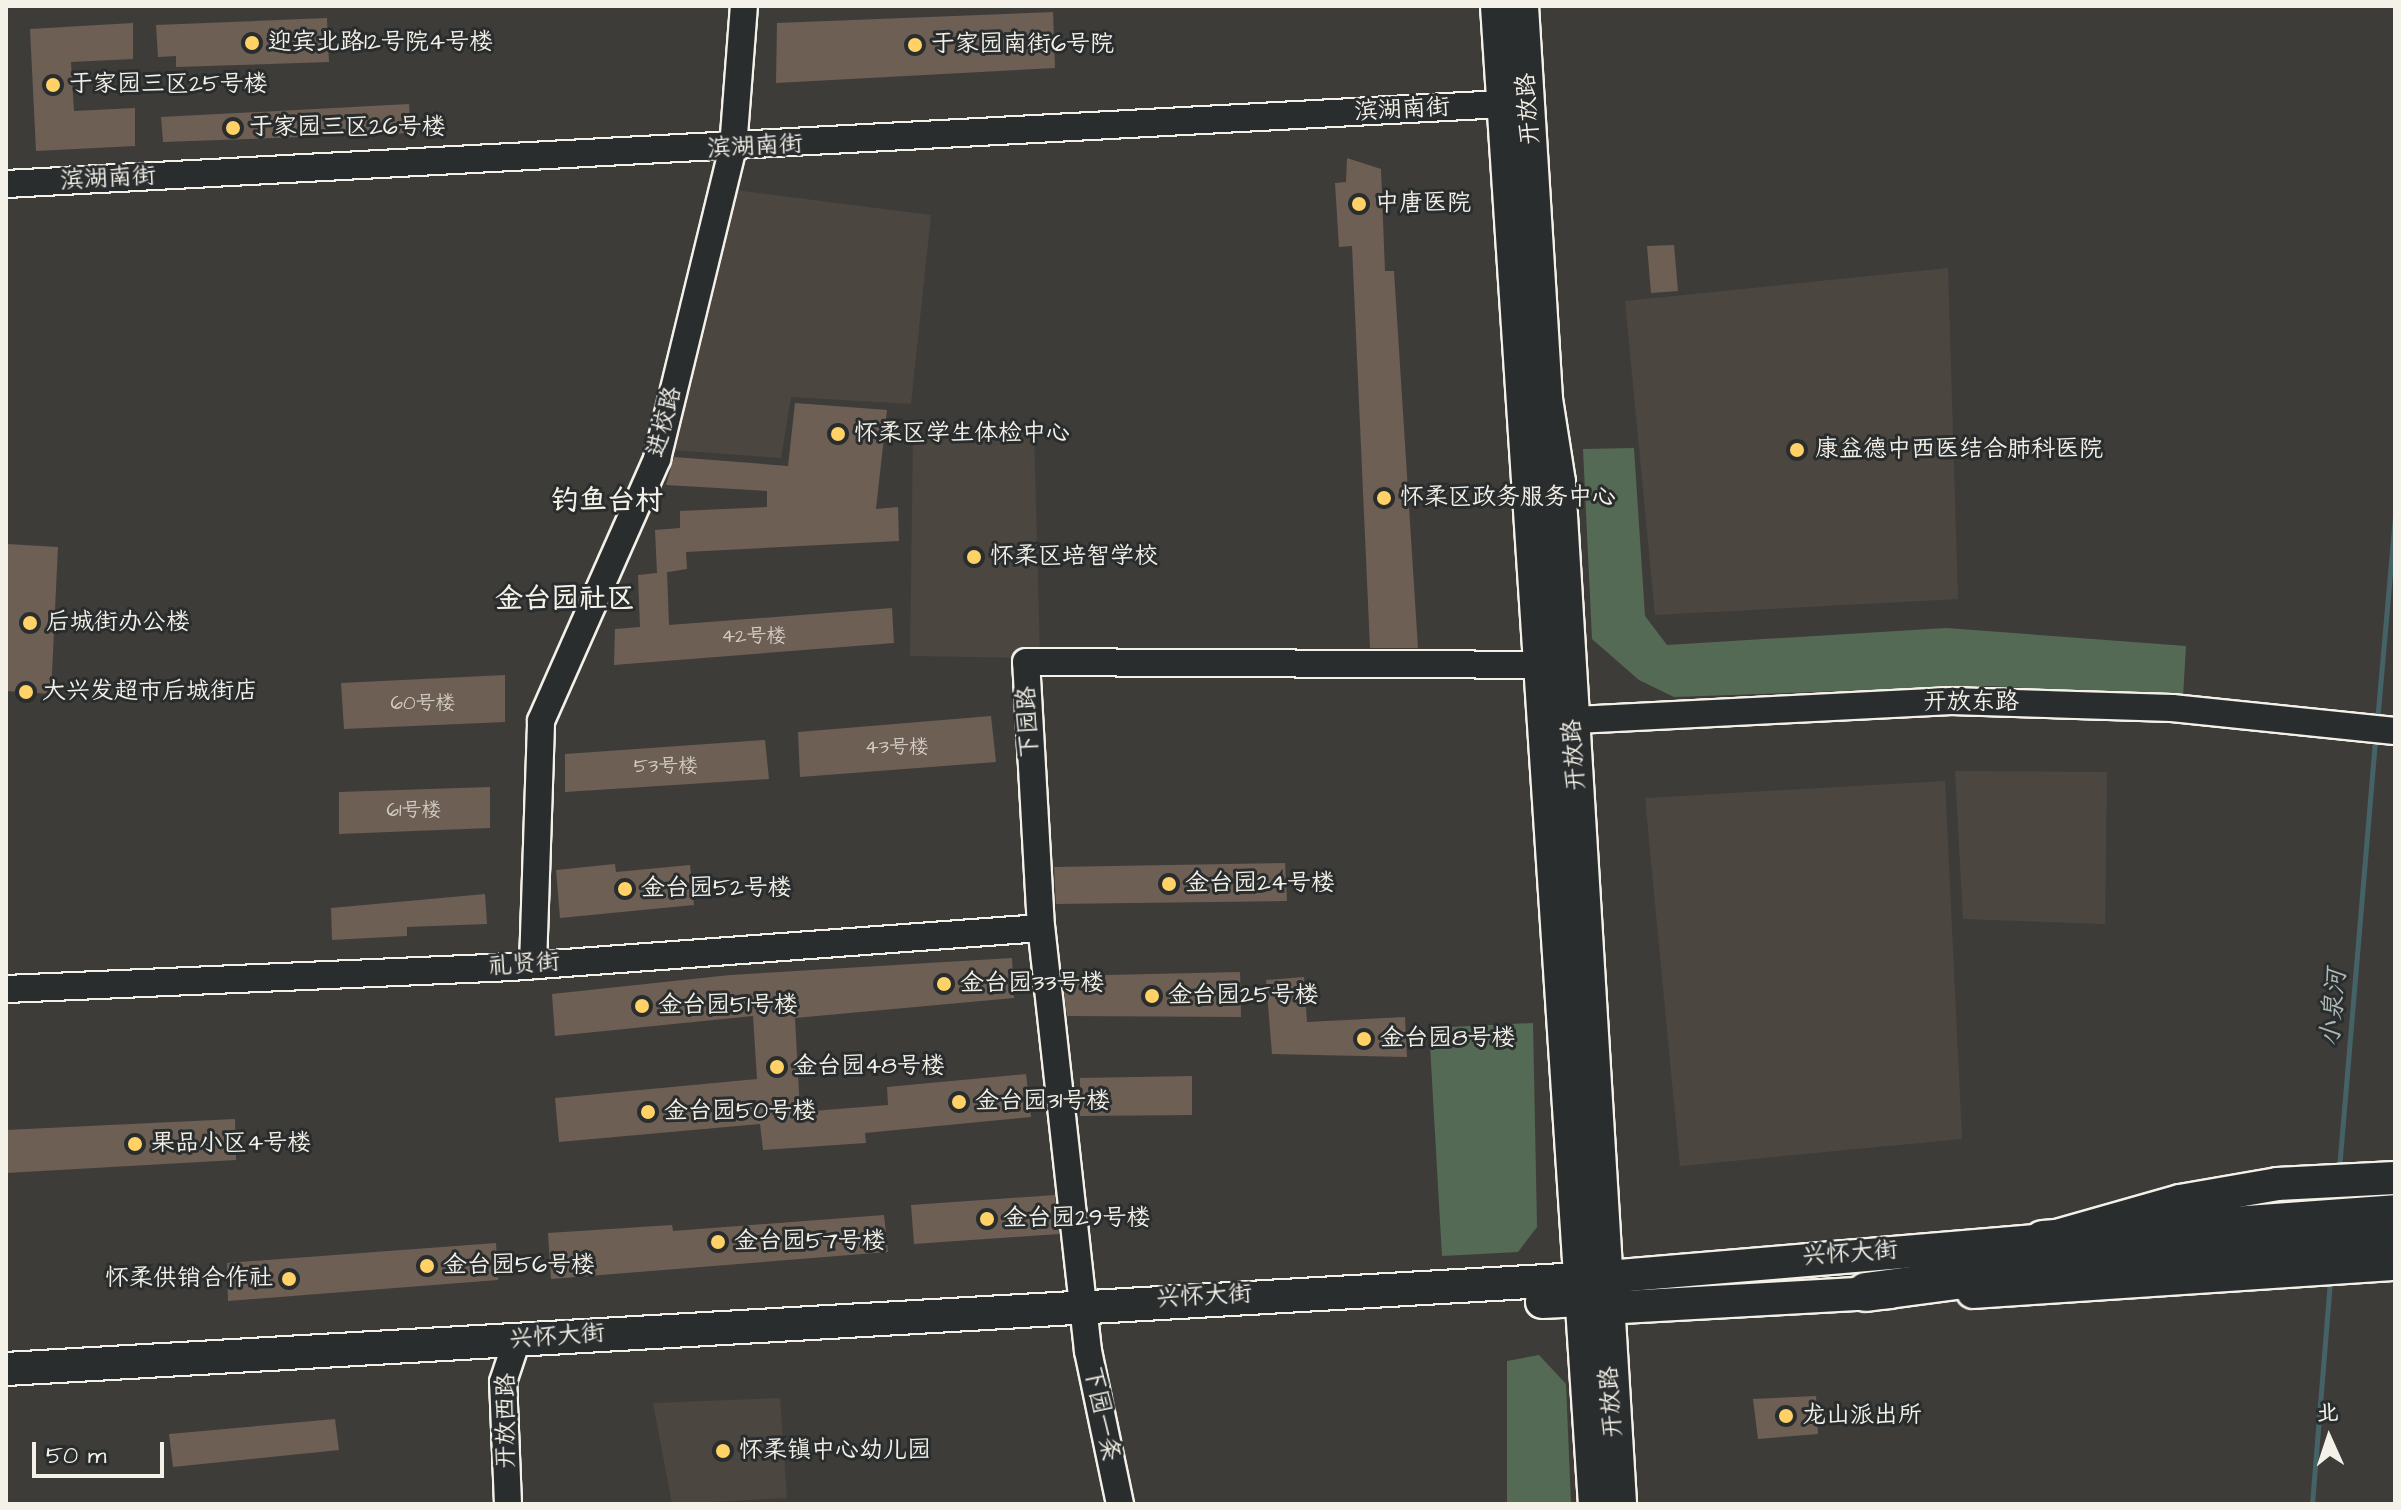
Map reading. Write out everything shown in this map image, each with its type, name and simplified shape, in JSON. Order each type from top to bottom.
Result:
[{"type":"highway","points":[[2043,1240],[2395,1214]]},
{"type":"highway","points":[[1866,1292],[2082,1263],[2395,1243]]},
{"type":"main road","name":"开放路","points":[[1497,6],[1557,665]]},
{"type":"main road","name":"开放路","points":[[1522,6],[1594,1290],[1595,1504]]},
{"type":"main road","name":"兴怀大街","points":[[1594,1290],[2043,1240],[2180,1201],[2264,1186],[2395,1178]]},
{"type":"main road","name":"兴怀大街","points":[[6,1391],[512,1350],[1085,1314],[1594,1290],[2045,1291],[2395,1264]]},
{"type":"main road","name":"开放路","points":[[1594,1290],[1620,1504]]},
{"type":"main road","name":"兴怀大街","points":[[6,1369],[512,1350]]},
{"type":"street","name":"进校路","points":[[533,965],[541,721],[657,459],[733,148],[744,6]]},
{"type":"street","name":"滨湖南街","points":[[6,184],[733,148],[1504,104]]},
{"type":"street","name":"下园路","points":[[1085,1314],[1041,928],[1026,662],[1557,665]]},
{"type":"street","name":"开放东路","points":[[1560,721],[1951,701],[2172,708],[2395,731]]},
{"type":"street","name":"礼贤街","points":[[6,989],[533,965],[1041,928]]},
{"type":"street","name":"下园一条","points":[[1085,1314],[1120,1504]]},
{"type":"street","name":"开放西路","points":[[508,1504],[512,1350]]},
{"type":"shaded area","points":[[735,190],[931,215],[911,404],[791,397],[781,458],[673,450],[672,423]]},
{"type":"shaded area","name":"康益德中西医结合肺科医院","points":[[1948,268],[1958,599],[1655,615],[1625,301]]},
{"type":"shaded area","name":"怀柔区培智学校","points":[[1034,432],[1040,658],[910,656],[913,438]]},
{"type":"shaded area","points":[[1955,771],[2107,772],[2105,924],[1963,919]]},
{"type":"shaded area","points":[[1945,781],[1962,1139],[1680,1166],[1645,798]]},
{"type":"shaded area","name":"怀柔镇中心幼儿园","points":[[780,1398],[787,1498],[672,1504],[653,1403]]},
{"type":"green space","points":[[1634,448],[1645,616],[1667,645],[1946,628],[2186,646],[2183,697],[1989,686],[1674,697],[1639,680],[1592,639],[1583,449]]},
{"type":"green space","points":[[1533,1023],[1537,1227],[1518,1252],[1442,1256],[1429,1028]]},
{"type":"green space","points":[[1539,1355],[1566,1384],[1571,1504],[1507,1504],[1507,1361]]},
{"type":"building","name":"于家园南街6号院","points":[[1053,12],[1055,68],[776,83],[777,23]]},
{"type":"building","name":"迎宾北路12号院4号楼","points":[[327,18],[329,62],[176,67],[176,56],[158,57],[156,25]]},
{"type":"building","name":"于家园三区25号楼","points":[[133,23],[133,59],[71,62],[74,111],[135,108],[135,146],[36,151],[30,29]]},
{"type":"building","points":[[409,104],[411,133],[163,142],[161,117]]},
{"type":"building","name":"怀柔区政务服务中心","points":[[1347,158],[1381,169],[1385,271],[1394,271],[1418,648],[1370,648],[1352,246],[1339,247],[1335,183],[1346,182]]},
{"type":"building","points":[[1674,245],[1678,291],[1651,293],[1647,246]]},
{"type":"building","points":[[795,403],[887,410],[876,509],[898,507],[899,541],[686,552],[687,569],[667,572],[669,625],[892,608],[894,643],[614,665],[615,629],[640,627],[638,575],[657,573],[655,530],[680,528],[680,511],[767,507],[767,491],[666,485],[674,457],[788,466]]},
{"type":"building","name":"后城街办公楼","points":[[7,544],[58,547],[51,694],[6,691]]},
{"type":"building","points":[[505,675],[505,722],[344,729],[341,683]]},
{"type":"building","points":[[991,716],[996,762],[800,777],[798,732]]},
{"type":"building","points":[[765,740],[769,779],[565,792],[565,754]]},
{"type":"building","points":[[490,787],[490,828],[339,834],[339,792]]},
{"type":"building","name":"金台园24号楼","points":[[1285,863],[1287,901],[1056,904],[1054,867]]},
{"type":"building","name":"金台园52号楼","points":[[615,864],[616,872],[690,865],[694,905],[560,918],[556,870]]},
{"type":"building","points":[[485,894],[487,924],[407,927],[407,936],[332,940],[331,908]]},
{"type":"building","points":[[1012,958],[1014,998],[795,1018],[800,1112],[888,1105],[887,1087],[1026,1074],[1031,1117],[865,1133],[866,1143],[763,1150],[760,1124],[559,1142],[555,1098],[757,1079],[753,1016],[555,1036],[552,994],[730,975]]},
{"type":"building","name":"金台园25号楼","points":[[1240,972],[1241,1017],[1067,1016],[1062,976]]},
{"type":"building","points":[[1304,977],[1307,1022],[1405,1017],[1407,1057],[1272,1054],[1266,980]]},
{"type":"building","points":[[1192,1076],[1192,1115],[1080,1116],[1080,1078]]},
{"type":"building","name":"果品小区4号楼","points":[[235,1119],[236,1160],[6,1173],[6,1130]]},
{"type":"building","name":"金台园29号楼","points":[[1055,1195],[1059,1234],[914,1244],[911,1205]]},
{"type":"building","name":"金台园57号楼","points":[[884,1215],[888,1252],[551,1279],[548,1233],[672,1225],[673,1231]]},
{"type":"building","points":[[496,1243],[498,1280],[228,1301],[227,1263]]},
{"type":"building","name":"龙山派出所","points":[[1816,1396],[1818,1434],[1758,1439],[1753,1399]]},
{"type":"building","points":[[335,1419],[339,1450],[173,1467],[169,1434]]},
{"type":"waterway","name":"小泉河","points":[[2377,722],[2395,516]]},
{"type":"waterway","name":"小泉河","points":[[2339,1169],[2375,736]]},
{"type":"waterway","name":"小泉河","points":[[2312,1504],[2330,1278]]},
{"type":"place","name":"迎宾北路12号院4号楼","points":[[252,43]]},
{"type":"place","name":"于家园南街6号院","points":[[915,45]]},
{"type":"place","name":"于家园三区25号楼","points":[[53,85]]},
{"type":"place","name":"于家园三区26号楼","points":[[233,128]]},
{"type":"place","name":"中唐医院","points":[[1359,204]]},
{"type":"place","name":"怀柔区学生体检中心","points":[[838,434]]},
{"type":"place","name":"康益德中西医结合肺科医院","points":[[1797,450]]},
{"type":"place","name":"怀柔区政务服务中心","points":[[1384,498]]},
{"type":"place","name":"怀柔区培智学校","points":[[974,557]]},
{"type":"place","name":"后城街办公楼","points":[[30,623]]},
{"type":"place","name":"大兴发超市后城街店","points":[[26,692]]},
{"type":"place","name":"金台园24号楼","points":[[1169,884]]},
{"type":"place","name":"金台园52号楼","points":[[625,889]]},
{"type":"place","name":"金台园33号楼","points":[[944,984]]},
{"type":"place","name":"金台园25号楼","points":[[1152,996]]},
{"type":"place","name":"金台园51号楼","points":[[642,1006]]},
{"type":"place","name":"金台园8号楼","points":[[1364,1039]]},
{"type":"place","name":"金台园48号楼","points":[[777,1067]]},
{"type":"place","name":"金台园31号楼","points":[[959,1102]]},
{"type":"place","name":"金台园50号楼","points":[[648,1112]]},
{"type":"place","name":"果品小区4号楼","points":[[135,1144]]},
{"type":"place","name":"金台园29号楼","points":[[987,1219]]},
{"type":"place","name":"金台园57号楼","points":[[718,1242]]},
{"type":"place","name":"金台园56号楼","points":[[427,1266]]},
{"type":"place","name":"怀柔供销合作社","points":[[289,1279]]},
{"type":"place","name":"龙山派出所","points":[[1786,1416]]},
{"type":"place","name":"怀柔镇中心幼儿园","points":[[723,1451]]},
{"type":"district","name":"钓鱼台村","points":[[607,501]]},
{"type":"district","name":"金台园社区","points":[[565,599]]}]
